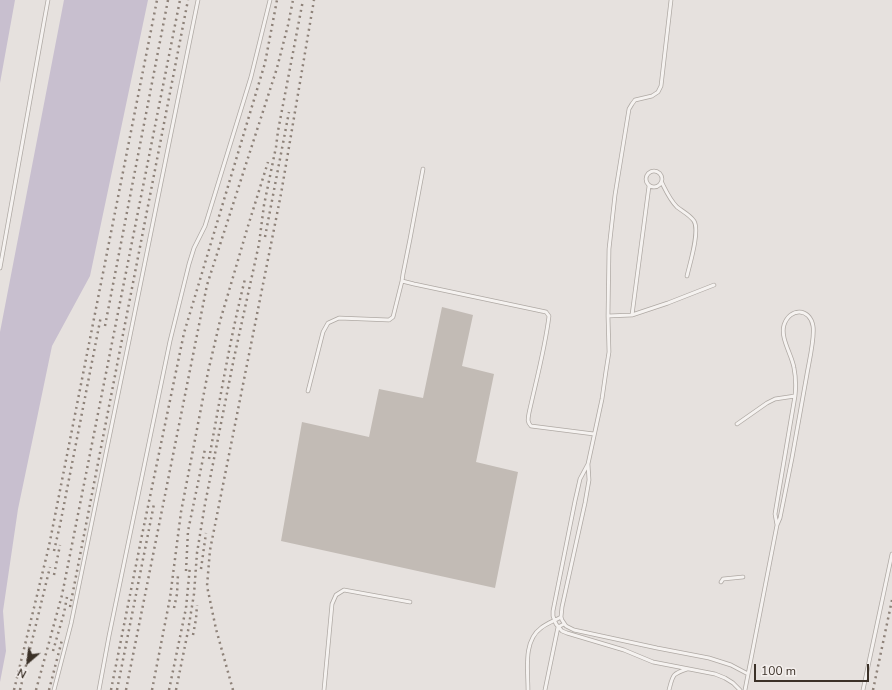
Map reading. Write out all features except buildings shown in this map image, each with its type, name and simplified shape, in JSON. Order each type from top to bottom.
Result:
[{"type":"lane","points":[[0,268],[48,0]]},
{"type":"lane","points":[[54,690],[71,624],[198,0]]},
{"type":"lane","points":[[100,690],[109,636],[170,341],[189,264],[194,248],[205,226],[251,78],[270,0]]},
{"type":"lane","points":[[671,0],[661,86],[658,92],[652,96],[635,100],[629,109],[615,195],[609,249],[609,352],[602,399],[588,464],[589,480],[585,503],[561,617],[564,624],[569,628],[580,632],[709,658],[731,664],[748,674]]},
{"type":"lane","points":[[308,390],[323,332],[328,323],[340,318],[389,320],[393,317],[402,280],[423,169]]},
{"type":"lane","points":[[632,315],[649,186],[646,181],[647,175],[651,171],[659,172],[661,174],[662,183],[669,197],[675,206],[693,219],[696,227],[696,235],[687,276]]},
{"type":"lane","points":[[649,186],[658,187],[662,183]]},
{"type":"lane","points":[[402,280],[414,284],[546,312],[549,316],[548,324],[527,421],[531,426],[535,427],[594,434]]},
{"type":"lane","points":[[608,316],[632,315],[714,285]]},
{"type":"lane","points":[[745,690],[797,430],[813,334],[813,325],[810,318],[805,313],[799,312],[794,312],[788,317],[783,329],[794,368],[796,382],[795,396],[775,514],[777,525]]},
{"type":"lane","points":[[738,424],[767,402],[775,399],[795,396]]},
{"type":"lane","points":[[588,464],[580,479],[556,596],[554,621],[558,627],[567,633],[624,650],[653,662],[715,674],[733,683],[740,690]]},
{"type":"lane","points":[[863,690],[892,554]]},
{"type":"lane","points":[[721,582],[723,579],[743,577]]},
{"type":"lane","points":[[324,690],[332,604],[336,595],[344,590],[410,602]]},
{"type":"lane","points":[[528,690],[528,653],[532,639],[535,633],[541,628],[561,617]]},
{"type":"lane","points":[[558,627],[564,624]]},
{"type":"lane","points":[[546,690],[558,627]]},
{"type":"lane","points":[[669,690],[674,674],[688,669]]},
{"type":"shaded area","points":[[0,0],[15,0],[0,83]]},
{"type":"shaded area","points":[[64,0],[148,0],[90,276],[52,346],[18,509],[3,611],[6,651],[0,682],[0,332]]},
{"type":"railway","points":[[14,690],[49,546],[157,0]]},
{"type":"railway","points":[[105,326],[168,0]]},
{"type":"railway","points":[[36,690],[62,595],[180,0]]},
{"type":"railway","points":[[70,607],[188,0]]},
{"type":"railway","points":[[111,690],[184,333],[265,63],[277,0]]},
{"type":"railway","points":[[126,690],[207,285],[277,68],[293,0]]},
{"type":"railway","points":[[176,690],[194,594],[197,553],[205,504],[234,358],[259,244],[264,205],[303,0]]},
{"type":"railway","points":[[233,690],[216,629],[207,586],[210,550],[281,194],[314,0]]},
{"type":"railway","points":[[265,237],[289,112]]},
{"type":"railway","points":[[152,690],[170,598],[181,512],[208,372],[220,321],[268,162]]},
{"type":"railway","points":[[209,459],[230,346],[245,279]]},
{"type":"railway","points":[[54,551],[101,316]]},
{"type":"railway","points":[[186,571],[188,531],[205,449]]},
{"type":"railway","points":[[117,690],[154,504]]},
{"type":"railway","points":[[201,569],[206,533]]},
{"type":"railway","points":[[54,575],[60,545]]},
{"type":"railway","points":[[169,690],[186,608],[190,566]]},
{"type":"railway","points":[[20,690],[50,567]]},
{"type":"railway","points":[[174,608],[177,594],[178,574]]},
{"type":"railway","points":[[53,651],[67,597]]},
{"type":"railway","points":[[873,690],[892,600]]},
{"type":"railway","points":[[193,635],[197,605]]},
{"type":"railway","points":[[49,690],[62,640]]}]
